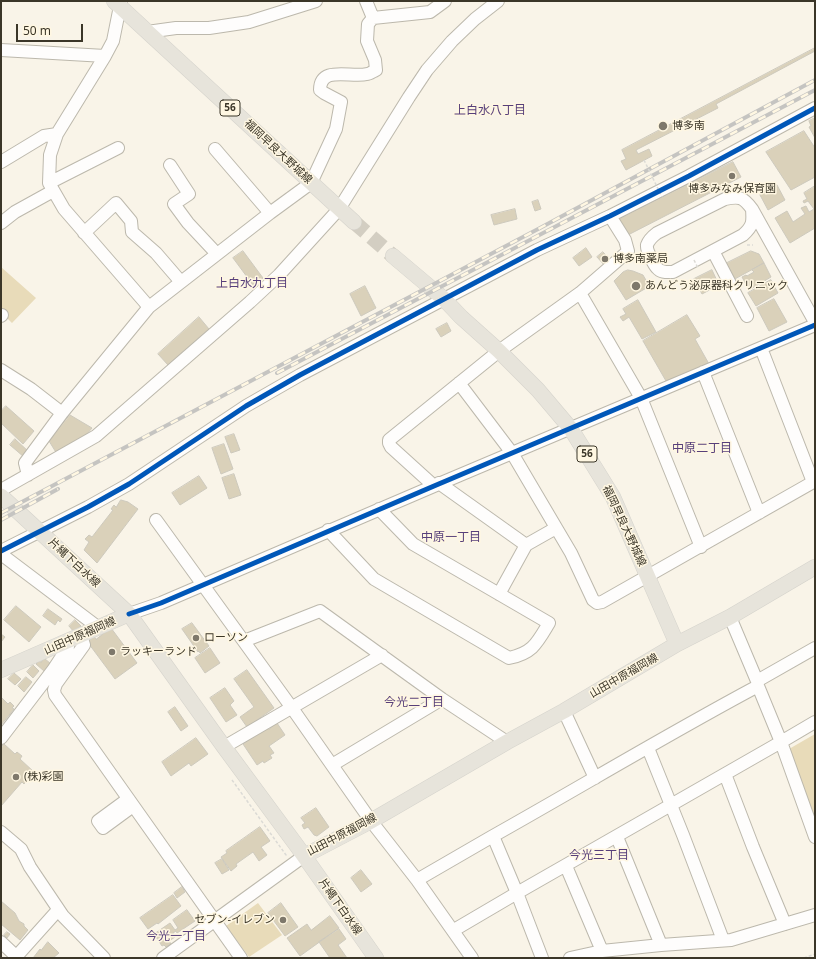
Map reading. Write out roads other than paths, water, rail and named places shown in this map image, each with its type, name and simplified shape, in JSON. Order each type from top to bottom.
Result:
[{"type":"main road","name":"福岡早良大野城線","points":[[118,3],[147,32],[354,222]]},
{"type":"main road","name":"福岡早良大野城線","points":[[393,256],[444,299],[460,317],[499,351],[538,390],[571,428],[613,497],[678,644]]},
{"type":"main road","name":"片縄下白水線","points":[[1,496],[129,614]]},
{"type":"main road","points":[[678,644],[730,617],[815,567]]},
{"type":"main road","name":"山田中原福岡線","points":[[1,670],[75,639],[129,614],[304,856],[371,821],[678,644]]},
{"type":"main road","name":"片縄下白水線","points":[[304,856],[376,958]]},
{"type":"street","points":[[147,32],[176,28],[209,28],[249,22],[316,1]]},
{"type":"street","points":[[366,1],[373,18]]},
{"type":"street","points":[[28,475],[25,463],[62,413],[150,307],[270,212],[311,183],[336,129],[341,102],[320,90],[320,82],[323,77],[335,74],[367,74],[376,70],[375,60],[367,41],[368,24],[373,18],[430,12],[446,1]]},
{"type":"street","points":[[1,490],[96,436],[279,275],[339,209],[408,97],[427,70],[452,41],[475,19],[498,1]]},
{"type":"street","points":[[118,3],[113,41],[57,134],[50,155],[51,187],[64,209],[150,307]]},
{"type":"street","points":[[1,50],[105,56]]},
{"type":"street","points":[[99,628],[1,553],[129,484],[246,406],[333,357],[537,250],[610,216],[689,176],[815,108]]},
{"type":"street","points":[[1,162],[44,136],[57,134]]},
{"type":"street","points":[[1,223],[51,187],[118,148]]},
{"type":"street","points":[[215,149],[270,212]]},
{"type":"street","points":[[172,173],[189,194],[174,204],[188,223],[217,254]]},
{"type":"street","points":[[752,209],[753,221],[750,228],[743,235],[673,272],[664,272],[657,268],[649,254],[647,246],[650,238],[657,233],[725,199],[736,197],[745,200],[752,209],[772,243],[815,322]]},
{"type":"street","points":[[84,233],[116,203],[131,221],[132,232],[156,252],[181,282]]},
{"type":"street","points":[[526,545],[436,485],[392,447],[389,440],[499,351],[580,293],[628,251],[625,240],[610,216]]},
{"type":"street","points":[[743,235],[752,234],[762,236],[772,243]]},
{"type":"street","points":[[713,251],[747,316]]},
{"type":"street","points":[[580,293],[641,398],[701,547]]},
{"type":"street","points":[[129,614],[143,610],[203,585],[328,530],[815,325]]},
{"type":"street","points":[[459,383],[512,453],[571,553],[593,600],[597,603],[602,602],[648,577],[814,481],[760,348]]},
{"type":"street","points":[[1,370],[31,389],[62,413]]},
{"type":"street","points":[[703,372],[759,513]]},
{"type":"street","points":[[328,530],[374,579],[509,658],[527,653],[539,641],[549,623],[413,544],[379,509]]},
{"type":"street","points":[[156,520],[292,708],[371,821],[454,930],[472,958]]},
{"type":"street","points":[[499,594],[526,545],[556,528]]},
{"type":"street","points":[[244,641],[320,611],[442,699],[507,742]]},
{"type":"street","points":[[730,617],[781,742],[815,837]]},
{"type":"street","points":[[1,738],[53,670],[68,646],[75,639],[84,645],[56,684],[54,690],[55,695],[241,958]]},
{"type":"street","points":[[417,880],[648,748],[815,648]]},
{"type":"street","points":[[224,747],[382,655]]},
{"type":"street","points":[[332,765],[442,699]]},
{"type":"street","points":[[564,711],[595,778]]},
{"type":"street","points":[[454,930],[815,722]]},
{"type":"street","points":[[648,748],[723,940]]},
{"type":"street","points":[[726,774],[753,847],[785,924]]},
{"type":"street","points":[[493,836],[542,958]]},
{"type":"street","points":[[617,837],[661,945]]},
{"type":"street","points":[[3,838],[21,849],[30,867],[58,910],[104,958]]},
{"type":"street","points":[[163,958],[304,856]]},
{"type":"street","points":[[566,866],[602,951]]},
{"type":"street","points":[[1,942],[17,958],[58,910]]},
{"type":"street","points":[[570,958],[602,951],[731,940],[815,915]]},
{"type":"tunnel","points":[[354,222],[393,256]]},
{"type":"railway","points":[[1,513],[540,228],[815,80]]},
{"type":"railway","points":[[277,373],[815,90]]},
{"type":"railway","points":[[1,520],[58,489]]},
{"type":"place","name":"博多南","points":[[663,126]]},
{"type":"place","name":"博多みなみ保育園","points":[[732,176]]},
{"type":"place","name":"博多南薬局","points":[[605,259]]},
{"type":"place","name":"あんどう泌尿器科クリニック","points":[[636,286]]},
{"type":"place","name":"ローソン","points":[[196,638]]},
{"type":"place","name":"ラッキーランド","points":[[112,652]]},
{"type":"place","name":"(株)彩園","points":[[16,777]]},
{"type":"place","name":"セブン-イレブン","points":[[283,920]]},
{"type":"district","name":"上白水八丁目","points":[[490,111]]},
{"type":"district","name":"上白水九丁目","points":[[252,284]]},
{"type":"district","name":"中原二丁目","points":[[702,449]]},
{"type":"district","name":"中原一丁目","points":[[451,538]]},
{"type":"district","name":"今光二丁目","points":[[414,703]]},
{"type":"district","name":"今光三丁目","points":[[599,856]]},
{"type":"district","name":"今光一丁目","points":[[176,937]]}]
